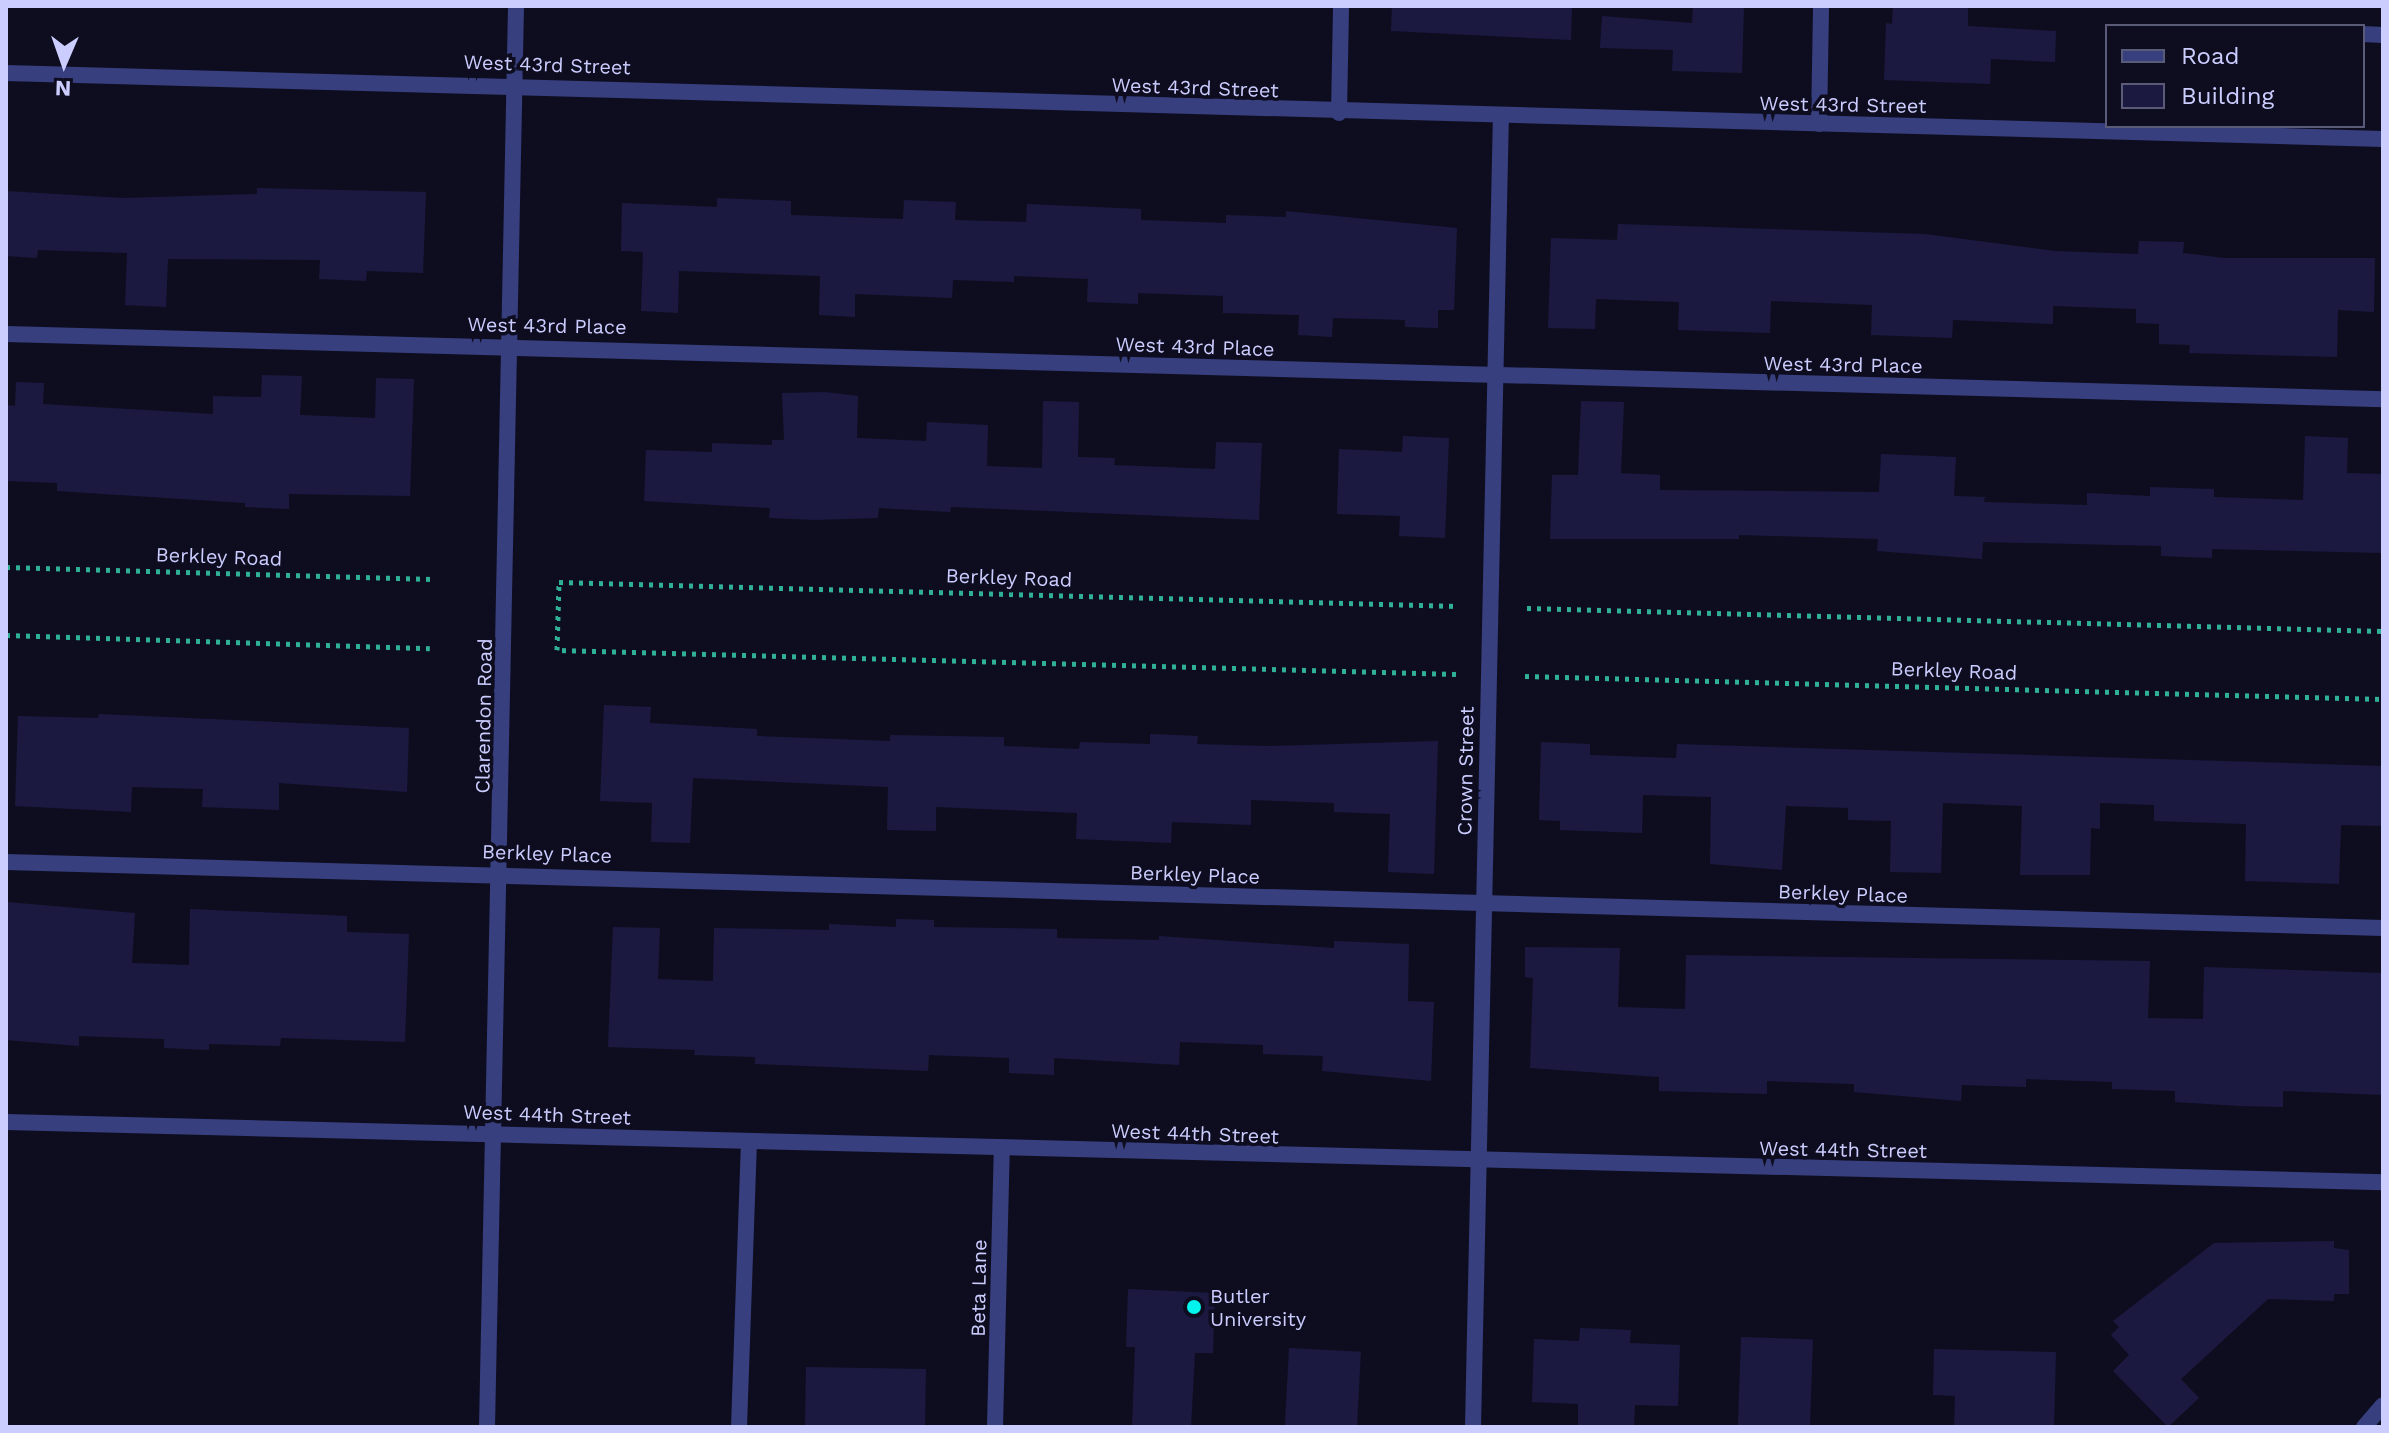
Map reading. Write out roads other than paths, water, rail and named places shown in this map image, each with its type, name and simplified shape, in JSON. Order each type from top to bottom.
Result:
[{"type":"street","name":"Clarendon Road","points":[[487,1427],[512,345],[516,6]]},
{"type":"street","points":[[1339,113],[1341,6]]},
{"type":"street","points":[[1819,124],[1821,6]]},
{"type":"street","name":"West 43rd Street","points":[[6,73],[514,83],[1339,113],[2383,139]]},
{"type":"street","name":"Crown Street","points":[[1473,1427],[1501,116]]},
{"type":"street","name":"West 43rd Place","points":[[6,334],[512,345],[1494,377],[2383,399]]},
{"type":"street","name":"Berkley Place","points":[[6,862],[500,873],[2383,928]]},
{"type":"street","name":"West 44th Street","points":[[6,1122],[1479,1162],[2383,1182]]},
{"type":"street","points":[[739,1427],[749,1141]]},
{"type":"street","name":"Beta Lane","points":[[995,1427],[1002,1149]]},
{"type":"street","points":[[2364,1427],[2383,1405]]},
{"type":"place","name":"Butler University","points":[[1194,1307]]}]
